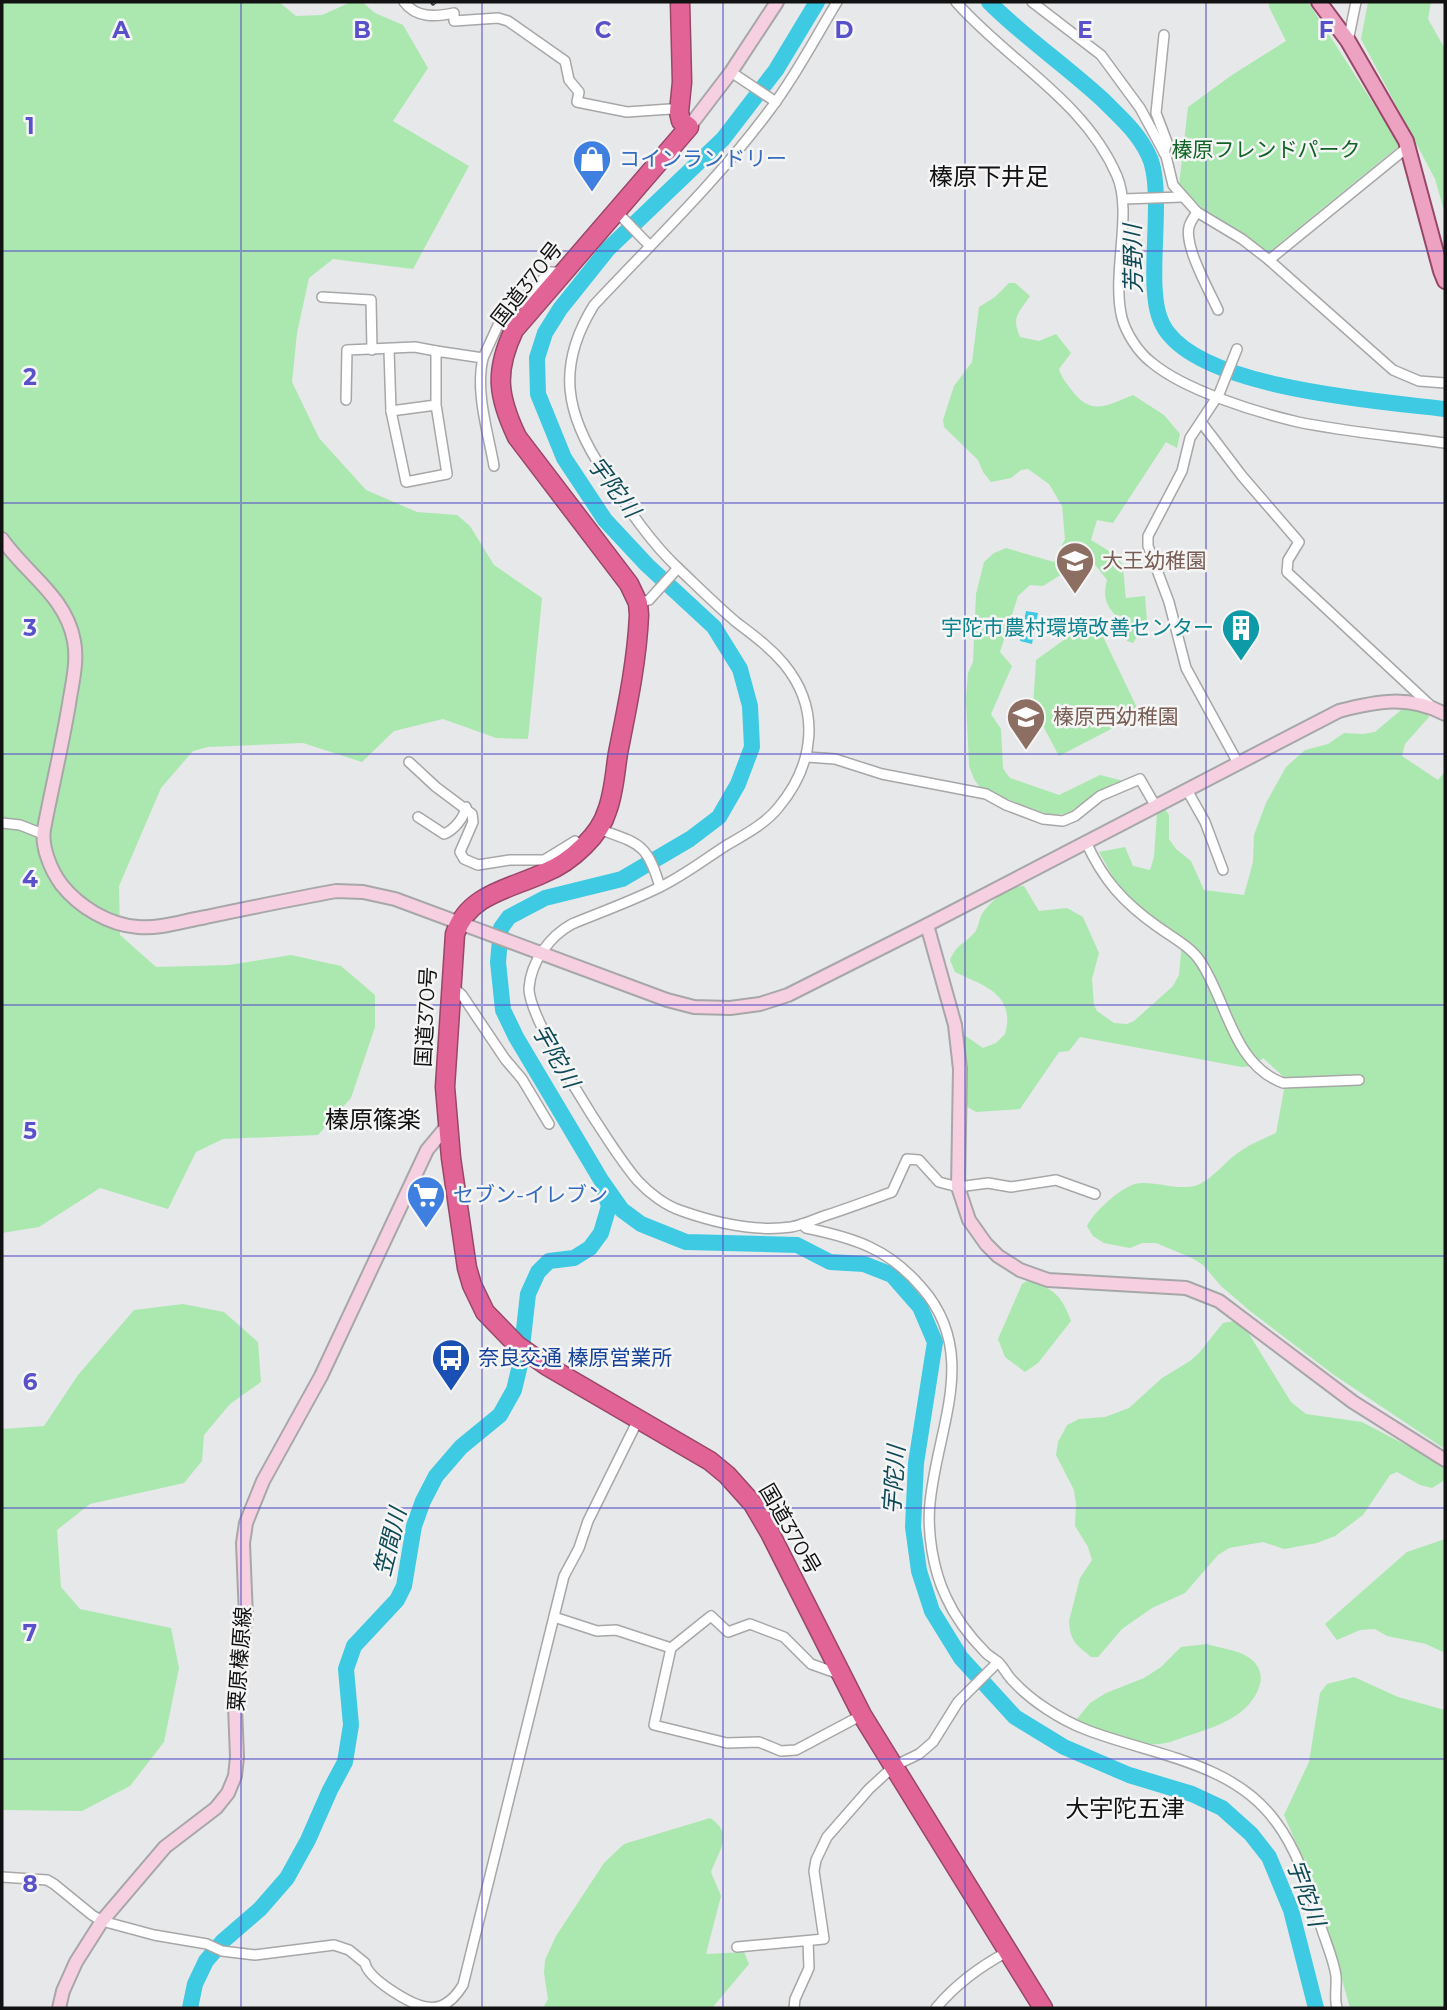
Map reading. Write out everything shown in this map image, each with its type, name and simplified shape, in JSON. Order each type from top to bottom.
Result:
[{"type":"highway","points":[[680,2],[684,120]]},
{"type":"highway","name":"国道370号","points":[[644,601],[635,594],[517,437],[504,411],[501,397],[503,356],[514,330],[618,213],[651,172],[684,120]]},
{"type":"highway","points":[[466,926],[466,913],[482,900],[502,888],[563,864],[599,829],[608,810],[644,601]]},
{"type":"highway","name":"国道370号","points":[[466,926],[452,951],[445,1087],[447,1126],[460,1220],[472,1285],[485,1312],[522,1349],[709,1461],[727,1475],[753,1504],[862,1715],[1043,2008]]},
{"type":"main road","points":[[1319,2],[1348,41],[1409,146],[1445,281]]},
{"type":"street","points":[[404,2],[409,8],[431,18],[454,13],[454,20],[498,18],[508,21],[565,61],[569,80],[579,92],[577,102],[628,112],[670,109],[684,120],[737,76],[777,2]]},
{"type":"street","points":[[836,2],[775,101],[725,164],[594,305],[582,324],[573,351],[569,384],[578,428],[589,450],[654,543],[677,569],[785,665],[803,695],[810,719],[807,757],[778,809],[757,827],[659,884],[558,931],[539,953],[529,989],[545,1036],[623,1162],[651,1194],[679,1210],[726,1224],[765,1229],[802,1224],[892,1192],[907,1159],[919,1160],[939,1182],[958,1187],[988,1183],[1011,1187],[1056,1180],[1095,1194]]},
{"type":"street","points":[[956,2],[1009,55],[1067,104],[1090,129],[1118,178],[1127,199],[1117,287],[1122,320],[1147,360],[1161,370],[1218,396],[1297,422],[1445,443]]},
{"type":"street","points":[[1032,2],[1101,55],[1140,108],[1164,153],[1173,185],[1196,212],[1242,239],[1269,260],[1393,370],[1419,381],[1445,383]]},
{"type":"street","points":[[1348,41],[1356,2]]},
{"type":"street","points":[[1164,35],[1156,113],[1167,142],[1164,153]]},
{"type":"street","points":[[737,76],[775,101]]},
{"type":"street","points":[[1269,260],[1409,146]]},
{"type":"street","points":[[1127,199],[1182,197]]},
{"type":"street","points":[[1196,212],[1188,234],[1193,253],[1218,310]]},
{"type":"street","points":[[618,213],[648,244]]},
{"type":"street","points":[[494,466],[482,394],[483,358],[499,323],[550,272],[564,272]]},
{"type":"street","points":[[322,297],[371,300],[372,350]]},
{"type":"street","points":[[346,400],[347,350],[415,347],[483,358]]},
{"type":"street","points":[[389,349],[391,411],[406,482],[447,474],[436,405],[436,351]]},
{"type":"street","points":[[1237,349],[1218,396],[1190,438],[1182,471],[1148,536],[1148,546],[1169,602],[1186,668],[1238,763]]},
{"type":"street","points":[[391,411],[436,405]]},
{"type":"street","points":[[1201,422],[1242,476],[1299,542],[1287,560],[1287,572],[1432,707]]},
{"type":"street","points":[[2,539],[26,569],[55,596],[66,616],[74,641],[76,663],[60,758],[43,834],[49,864],[64,887],[103,918],[120,924],[153,928],[336,891],[363,892],[395,900],[667,1000],[694,1007],[730,1008],[760,1004],[788,995],[1339,711],[1375,701],[1404,700],[1432,707],[1445,714]]},
{"type":"street","points":[[644,601],[677,569]]},
{"type":"street","points":[[807,757],[835,759],[882,774],[986,794],[1043,819],[1063,821],[1075,816],[1100,796],[1140,779],[1155,806]]},
{"type":"street","points":[[409,762],[472,814],[473,822],[460,852],[464,859],[485,865],[510,860],[544,860],[575,841],[583,846]]},
{"type":"street","points":[[1187,790],[1205,822],[1223,870]]},
{"type":"street","points":[[418,817],[444,834],[465,814],[466,807]]},
{"type":"street","points":[[2,823],[20,825],[43,834]]},
{"type":"street","points":[[599,829],[644,848],[659,884]]},
{"type":"street","points":[[1086,842],[1097,868],[1115,892],[1142,916],[1199,958],[1216,988],[1225,1016],[1242,1046],[1260,1069],[1272,1079],[1283,1083],[1359,1080]]},
{"type":"street","points":[[928,925],[955,1025],[960,1069],[958,1187],[969,1220],[998,1256],[1020,1270],[1048,1280],[1186,1288],[1219,1301],[1353,1402],[1445,1460]]},
{"type":"street","points":[[451,984],[462,995],[505,1059],[522,1079],[548,1124]]},
{"type":"street","name":"粟原榛原線","points":[[59,2008],[63,1991],[76,1962],[102,1921],[165,1847],[216,1808],[228,1793],[235,1776],[237,1757],[235,1706],[237,1668],[246,1617],[243,1543],[246,1523],[262,1481],[321,1376],[427,1150],[447,1126]]},
{"type":"street","points":[[802,1224],[806,1228],[845,1236],[894,1259],[931,1298],[942,1318],[952,1345],[953,1372],[947,1418],[929,1504],[931,1540],[936,1570],[946,1597],[961,1621],[987,1654],[1030,1696],[1084,1729],[1202,1767],[1242,1790],[1260,1804],[1276,1821],[1303,1872],[1336,1976],[1337,2008]]},
{"type":"street","points":[[2,1877],[47,1880],[102,1921],[154,1935],[207,1944],[222,1951],[255,1955],[334,1945],[349,1950],[365,1963],[376,1980],[413,2002],[428,2008],[446,2004],[457,1996],[463,1985],[564,1576],[638,1420]]},
{"type":"street","points":[[844,1676],[811,1664],[784,1637],[750,1624],[728,1632],[711,1616],[671,1648],[654,1725],[727,1743],[759,1742],[782,1751],[796,1750],[862,1715]]},
{"type":"street","points":[[554,1617],[597,1631],[616,1630],[671,1648]]},
{"type":"street","points":[[737,1947],[824,1939],[814,1871],[827,1837],[869,1789],[894,1766],[919,1754],[933,1742],[958,1702],[997,1663]]},
{"type":"street","points":[[794,2008],[795,1999],[809,1968],[808,1941]]},
{"type":"street","points":[[936,2008],[949,1992],[980,1967],[1007,1952]]},
{"type":"green space","points":[[2,2],[279,2],[296,16],[322,15],[351,2],[362,2],[375,13],[403,25],[428,68],[393,121],[469,166],[413,269],[333,259],[309,278],[297,333],[292,382],[319,438],[366,490],[417,512],[457,515],[470,526],[494,565],[542,598],[528,739],[496,738],[443,719],[394,731],[362,762],[303,743],[208,747],[193,751],[161,788],[119,886],[120,935],[156,967],[229,965],[291,955],[341,966],[375,995],[375,1027],[351,1098],[318,1135],[223,1139],[196,1152],[168,1209],[100,1188],[39,1227],[2,1233]]},
{"type":"green space","name":"榛原フレンドパーク","points":[[1269,2],[1308,2],[1400,145],[1269,252],[1209,215],[1179,185],[1188,107],[1286,41]]},
{"type":"green space","points":[[1368,2],[1431,2],[1428,19],[1445,49],[1445,214],[1435,179],[1361,39]]},
{"type":"green space","points":[[1009,283],[1015,283],[1030,296],[1016,319],[1020,337],[1039,341],[1056,334],[1071,353],[1059,369],[1060,372],[1078,397],[1085,403],[1099,407],[1133,395],[1164,415],[1180,434],[1177,448],[1166,442],[1113,523],[1097,520],[1091,540],[1117,557],[1123,567],[1126,598],[1145,596],[1147,621],[1133,643],[1127,641],[1122,616],[1115,615],[1107,603],[1107,580],[1089,557],[1043,586],[1030,585],[1018,596],[1000,652],[1012,666],[991,714],[1001,729],[1003,768],[1010,778],[1059,795],[1100,775],[1124,781],[1093,796],[1067,814],[1049,815],[981,789],[969,766],[966,699],[968,673],[973,662],[976,594],[984,562],[994,553],[1006,548],[1054,562],[1065,539],[1062,506],[1049,484],[1028,469],[1021,470],[1011,478],[991,482],[978,460],[944,427],[943,420],[954,386],[972,362],[979,307],[995,297]]},
{"type":"green space","points":[[1096,622],[1140,714],[1059,756],[1033,707],[1036,660],[1068,637]]},
{"type":"green space","points":[[1414,706],[1426,711],[1429,717],[1405,744],[1402,756],[1438,780],[1445,771],[1445,1449],[1334,1375],[1250,1311],[1221,1286],[1203,1265],[1192,1258],[1156,1243],[1142,1243],[1130,1248],[1104,1243],[1093,1236],[1087,1226],[1108,1201],[1129,1186],[1142,1183],[1175,1187],[1200,1184],[1242,1150],[1276,1133],[1286,1079],[1263,1058],[1254,1066],[1242,1067],[1080,1037],[1069,1051],[1059,1052],[1020,1109],[976,1112],[964,1105],[960,1032],[983,1048],[996,1043],[1005,1034],[1006,1009],[995,993],[955,972],[950,960],[958,947],[975,932],[981,916],[989,906],[1012,888],[1024,886],[1039,911],[1067,908],[1083,917],[1099,953],[1092,979],[1094,1005],[1097,1011],[1114,1023],[1127,1024],[1134,1021],[1173,986],[1179,975],[1182,943],[1131,909],[1099,852],[1125,847],[1133,866],[1150,870],[1154,857],[1157,813],[1165,809],[1169,815],[1169,839],[1176,849],[1191,861],[1204,890],[1244,895],[1253,862],[1254,835],[1266,803],[1286,767],[1305,750],[1328,744],[1344,733],[1375,732],[1401,710]]},
{"type":"green space","points":[[1027,1281],[1055,1294],[1064,1305],[1071,1321],[1038,1363],[1025,1372],[1005,1357],[998,1339],[1022,1284]]},
{"type":"green space","points":[[183,1304],[224,1312],[258,1342],[261,1382],[230,1404],[204,1435],[202,1461],[184,1483],[90,1504],[57,1530],[61,1587],[80,1609],[171,1628],[179,1668],[164,1742],[130,1786],[82,1811],[2,1810],[2,1429],[44,1426],[78,1375],[134,1310]]},
{"type":"green space","points":[[1235,1321],[1246,1329],[1291,1402],[1306,1414],[1362,1422],[1444,1465],[1445,1480],[1432,1488],[1420,1485],[1397,1472],[1390,1475],[1363,1515],[1335,1536],[1317,1543],[1284,1549],[1263,1542],[1229,1548],[1218,1555],[1185,1593],[1152,1608],[1122,1629],[1098,1657],[1091,1657],[1075,1642],[1070,1628],[1069,1621],[1080,1578],[1092,1560],[1088,1547],[1075,1526],[1074,1490],[1056,1455],[1058,1442],[1067,1425],[1079,1419],[1105,1417],[1129,1408],[1162,1378],[1199,1353],[1223,1323]]},
{"type":"green space","points":[[1445,1539],[1445,1653],[1426,1644],[1387,1636],[1375,1629],[1360,1630],[1337,1640],[1325,1624],[1407,1552]]},
{"type":"green space","points":[[1207,1644],[1252,1659],[1260,1673],[1261,1680],[1255,1695],[1240,1713],[1230,1720],[1171,1742],[1149,1744],[1104,1733],[1077,1719],[1090,1703],[1106,1693],[1144,1678],[1161,1667],[1181,1647]]},
{"type":"green space","points":[[1354,1677],[1398,1697],[1445,1710],[1445,2008],[1350,2008],[1318,1894],[1284,1815],[1309,1762],[1320,1693],[1327,1684]]},
{"type":"green space","points":[[710,1818],[717,1824],[723,1836],[721,1850],[711,1872],[721,1896],[706,1954],[744,1952],[749,1964],[712,2008],[543,2008],[548,1999],[545,1960],[556,1936],[604,1863],[624,1844]]},
{"type":"water","points":[[1026,611],[1038,613],[1032,644],[1020,641]]},
{"type":"waterway","name":"宇陀川","points":[[817,2],[776,70],[723,139],[608,249],[560,309],[545,333],[537,358],[538,394],[564,458],[605,520],[647,565],[714,627],[740,669],[750,706],[752,747],[738,784],[719,817],[690,839],[622,879],[545,898],[509,917],[501,928],[498,962],[503,1010],[516,1037],[601,1180],[622,1210],[641,1224],[686,1242],[797,1245],[830,1262],[864,1264],[892,1275],[920,1307],[935,1342],[916,1463],[913,1527],[919,1571],[932,1611],[961,1658],[1015,1717],[1064,1747],[1129,1775],[1192,1794],[1222,1808],[1251,1834],[1269,1857],[1291,1910],[1316,2008]]},
{"type":"waterway","name":"芳野川","points":[[989,2],[1102,99],[1145,147],[1153,169],[1155,185],[1154,278],[1157,309],[1165,329],[1189,352],[1257,380],[1297,389],[1445,409]]},
{"type":"waterway","name":"笠間川","points":[[190,2008],[195,1984],[206,1961],[223,1941],[260,1909],[287,1878],[308,1840],[345,1762],[351,1725],[346,1669],[354,1646],[397,1600],[404,1586],[414,1526],[436,1476],[461,1447],[500,1415],[514,1390],[520,1365],[528,1294],[538,1272],[549,1261],[574,1258],[590,1248],[601,1233],[609,1206],[604,1191]]},
{"type":"place","name":"コインランドリー","points":[[592,193]]},
{"type":"place","name":"大王幼稚園","points":[[1075,595]]},
{"type":"place","name":"宇陀市農村環境改善センター","points":[[1241,662]]},
{"type":"place","name":"榛原西幼稚園","points":[[1026,751]]},
{"type":"place","name":"セブン-イレブン","points":[[426,1229]]},
{"type":"place","name":"奈良交通 榛原営業所","points":[[451,1392]]},
{"type":"district","name":"榛原下井足","points":[[989,177]]},
{"type":"district","name":"榛原篠楽","points":[[373,1120]]},
{"type":"district","name":"大宇陀五津","points":[[1125,1809]]}]
